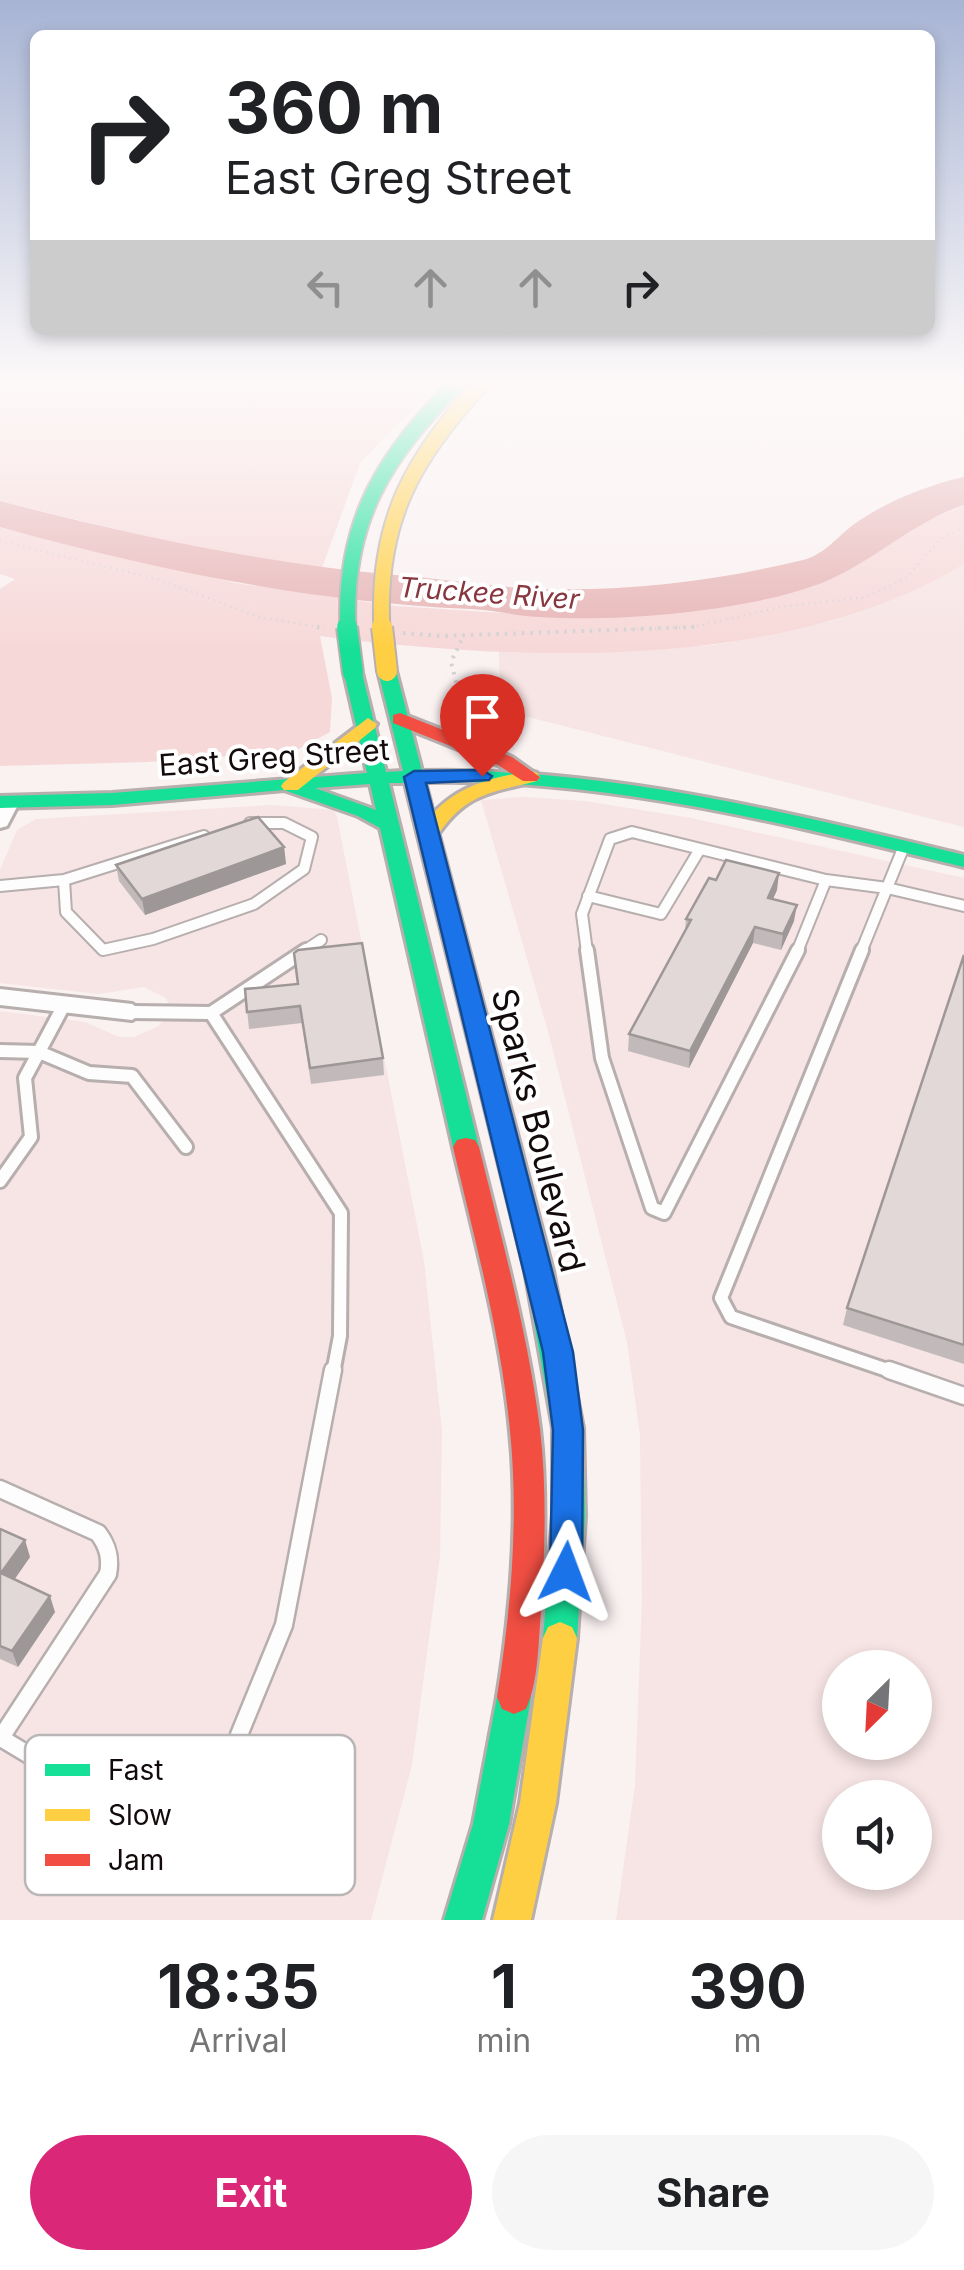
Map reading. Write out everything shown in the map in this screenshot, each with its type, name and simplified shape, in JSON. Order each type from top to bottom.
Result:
[{"type":"main road","points":[[380,470],[360,515],[349,554],[342,617],[387,824],[503,1302],[525,1433],[526,1554],[516,1684],[490,1824],[463,1920]]},
{"type":"main road","name":"Sparks Boulevard","points":[[411,470],[390,516],[377,587],[388,671],[547,1303],[568,1430],[568,1541],[558,1663],[544,1783],[512,1920]]},
{"type":"main road","points":[[400,719],[505,761],[530,777]]},
{"type":"main road","points":[[291,786],[368,724]]},
{"type":"main road","name":"East Greg Street","points":[[3,809],[414,777],[530,777],[598,782],[689,796],[964,861]]},
{"type":"main road","points":[[428,835],[433,820],[455,798],[494,782],[530,777]]},
{"type":"main road","points":[[291,786],[378,816],[387,824]]},
{"type":"street","points":[[0,998],[132,1012]]},
{"type":"lane","points":[[64,880],[66,912],[103,950],[152,939],[254,904],[304,869],[312,838],[284,822],[245,822]]},
{"type":"lane","points":[[826,880],[791,967],[664,1213],[652,1208],[602,1058],[582,914],[610,839],[632,832],[826,880],[888,888],[964,906]]},
{"type":"lane","points":[[0,886],[64,880],[208,834]]},
{"type":"lane","points":[[588,896],[661,914],[700,848]]},
{"type":"lane","points":[[902,851],[721,1298],[731,1317],[964,1396]]},
{"type":"lane","points":[[132,1012],[211,1012],[320,940]]},
{"type":"lane","points":[[0,1180],[31,1137],[25,1078],[64,1004]]},
{"type":"lane","points":[[211,1012],[341,1213],[340,1336],[284,1624],[238,1734]]},
{"type":"lane","points":[[0,1051],[39,1052],[89,1073],[132,1076],[186,1147]]},
{"type":"lane","points":[[0,1489],[98,1533],[105,1542],[110,1563],[108,1574],[0,1739],[25,1754]]},
{"type":"path","points":[[396,632],[464,634],[694,627],[781,607],[866,597],[906,578],[941,539],[964,527]]},
{"type":"path","points":[[0,541],[157,578],[259,618],[333,629]]},
{"type":"path","points":[[458,728],[464,718],[463,708],[451,662],[464,634]]},
{"type":"shaded area","points":[[0,470],[358,470],[322,568],[206,551],[0,501]]},
{"type":"shaded area","points":[[964,505],[964,564],[893,599],[817,624],[735,641],[651,650],[565,653],[480,651],[320,636],[332,698],[330,732],[295,751],[147,762],[0,766],[0,589],[15,579],[0,574],[0,527],[236,583],[396,606],[579,618],[677,612],[813,587],[926,521]]},
{"type":"shaded area","points":[[964,564],[964,827],[500,710],[499,651],[713,645],[769,635],[835,620],[893,599]]},
{"type":"shaded area","points":[[523,797],[584,801],[691,818],[964,878],[964,1920],[616,1920],[635,1785],[642,1599],[640,1435],[627,1342],[548,1031],[481,800]]},
{"type":"shaded area","points":[[271,805],[334,810],[337,817],[424,1261],[442,1431],[440,1556],[412,1765],[371,1920],[0,1920],[0,1011],[85,1022],[119,1037],[134,1037],[159,1026],[170,1007],[166,998],[144,987],[99,994],[0,983],[0,870],[17,830],[36,819]]},
{"type":"water","name":"Truckee River","points":[[964,477],[964,505],[925,523],[831,579],[748,603],[640,616],[530,616],[292,591],[175,570],[0,527],[0,501],[147,536],[295,563],[509,587],[612,588],[708,578],[803,560],[892,502]]},
{"type":"building","points":[[258,817],[284,847],[142,899],[116,865]]},
{"type":"building","points":[[726,860],[779,873],[768,898],[797,905],[783,934],[755,927],[690,1051],[629,1034],[691,920],[686,919],[709,878],[716,880]]},
{"type":"building","points":[[362,943],[383,1058],[310,1068],[300,1006],[247,1012],[245,989],[298,984],[294,953],[298,950]]},
{"type":"building","points":[[964,955],[964,1345],[847,1308]]},
{"type":"building","points":[[0,1529],[25,1540],[1,1573],[50,1596],[12,1651],[0,1646]]},
{"type":"traffic: fast","points":[[353,673],[347,627],[352,547],[363,511],[385,470]]},
{"type":"traffic: fast","points":[[387,671],[539,1271],[568,1428],[569,1516],[560,1638]]},
{"type":"traffic: fast","points":[[353,673],[466,1147]]},
{"type":"traffic: fast","points":[[0,802],[112,799],[392,777],[514,778],[708,803],[964,861]]},
{"type":"traffic: fast","points":[[291,786],[365,812],[387,824]]},
{"type":"traffic: fast","points":[[463,1920],[491,1824],[514,1697]]},
{"type":"traffic: slow","points":[[387,671],[381,585],[385,547],[414,470]]},
{"type":"traffic: slow","points":[[291,786],[368,724]]},
{"type":"traffic: slow","points":[[428,835],[436,820],[457,800],[484,787],[530,777]]},
{"type":"traffic: slow","points":[[512,1920],[538,1803],[560,1638]]},
{"type":"traffic: jam","points":[[400,719],[505,761],[530,777]]},
{"type":"traffic: jam","points":[[466,1147],[507,1323],[525,1430],[527,1564],[514,1697]]},
{"type":"route","points":[[482,776],[414,777],[558,1352],[568,1430],[566,1572]]}]
